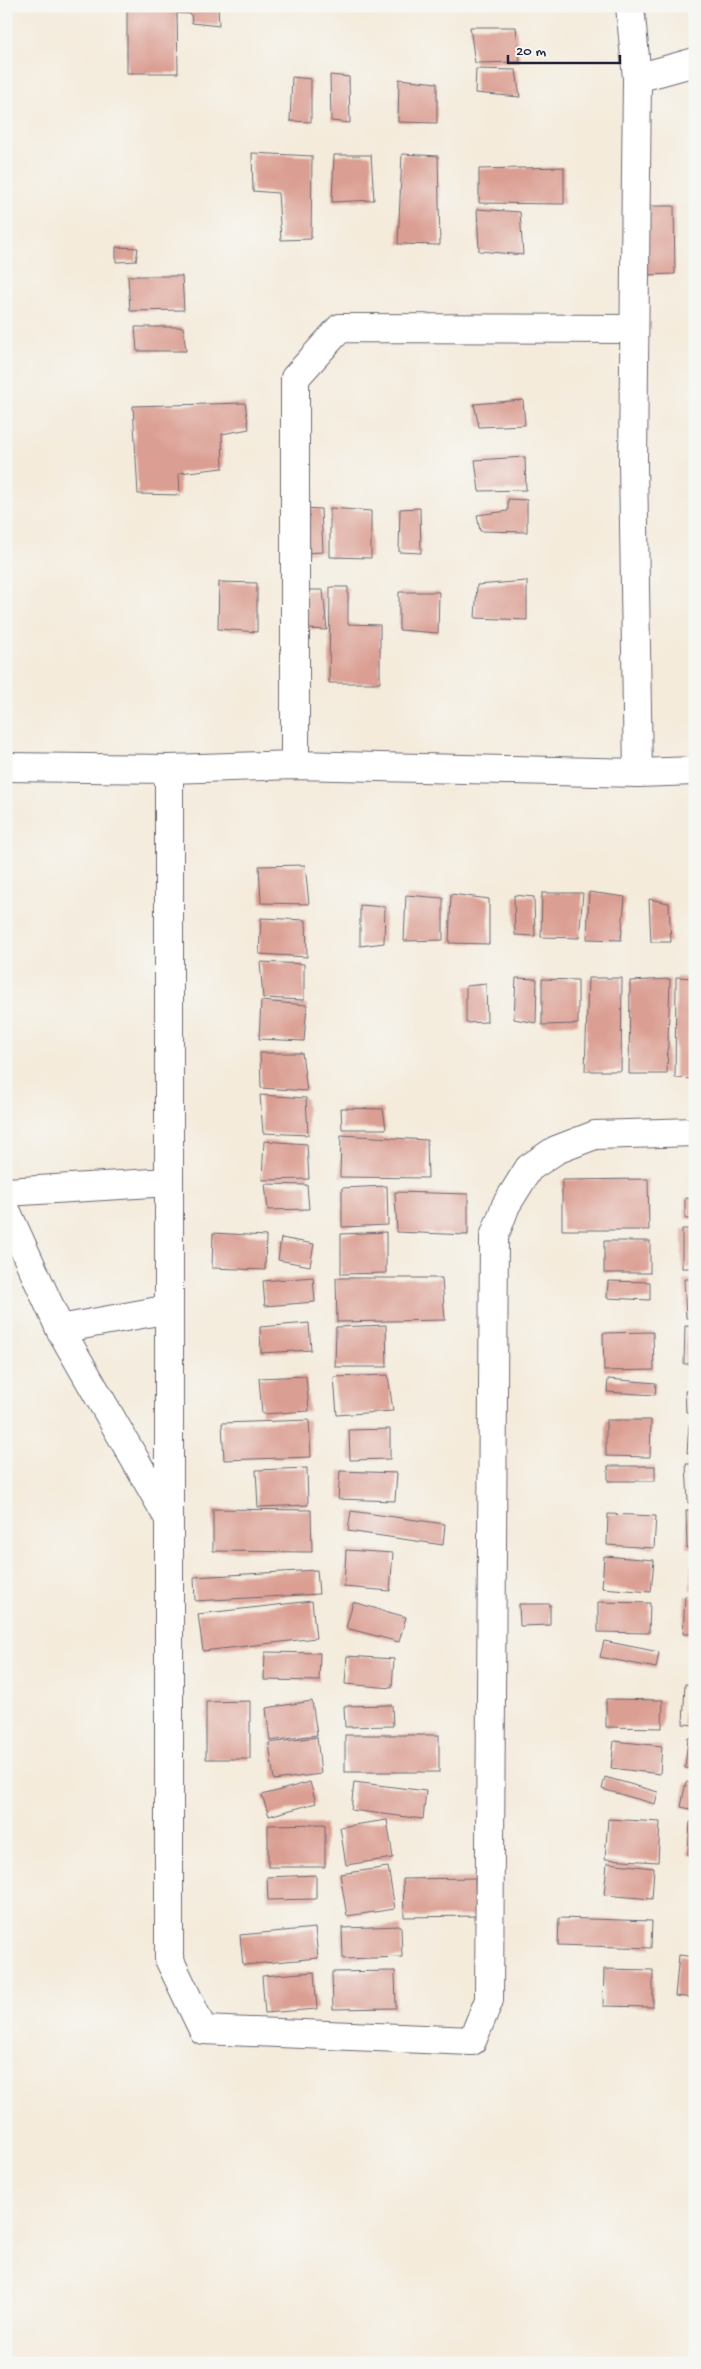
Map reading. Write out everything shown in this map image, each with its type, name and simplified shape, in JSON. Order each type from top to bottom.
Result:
[{"type":"street","points":[[630,6],[637,78],[633,463],[638,773]]},
{"type":"street","points":[[637,78],[695,62]]},
{"type":"street","points":[[295,765],[295,378],[340,328],[634,329]]},
{"type":"street","points":[[6,767],[169,768],[295,765],[638,773],[695,771]]},
{"type":"street","points":[[169,768],[169,1958],[203,2030],[472,2041],[489,2000],[494,1237],[506,1205],[528,1168],[556,1150],[595,1135],[695,1132]]},
{"type":"street","points":[[6,1192],[169,1182]]},
{"type":"street","points":[[6,1210],[60,1329],[169,1520]]},
{"type":"street","points":[[60,1329],[170,1309]]},
{"type":"building","points":[[127,6],[218,6],[219,26],[192,23],[191,14],[177,13],[178,73],[127,73]]},
{"type":"building","points":[[470,27],[516,27],[520,62],[475,63]]},
{"type":"building","points":[[476,69],[516,70],[520,97],[475,93]]},
{"type":"building","points":[[330,75],[349,77],[350,123],[331,121]]},
{"type":"building","points":[[292,77],[311,79],[311,122],[290,121]]},
{"type":"building","points":[[399,79],[437,83],[437,123],[398,122]]},
{"type":"building","points":[[252,153],[312,156],[311,239],[281,240],[278,193],[253,191]]},
{"type":"building","points":[[402,154],[438,156],[440,245],[398,244]]},
{"type":"building","points":[[334,155],[371,155],[374,200],[332,202]]},
{"type":"building","points":[[564,167],[564,204],[479,203],[479,169]]},
{"type":"building","points":[[645,206],[674,206],[675,274],[645,275]]},
{"type":"building","points":[[477,209],[520,212],[523,255],[479,251]]},
{"type":"building","points":[[116,247],[138,248],[136,261],[116,262]]},
{"type":"building","points":[[128,276],[182,276],[184,310],[130,311]]},
{"type":"building","points":[[135,327],[183,327],[186,351],[137,351]]},
{"type":"building","points":[[523,400],[525,425],[479,427],[474,404]]},
{"type":"building","points":[[245,403],[249,429],[222,434],[223,468],[179,473],[180,495],[138,494],[133,406]]},
{"type":"building","points":[[525,457],[526,490],[479,491],[475,460]]},
{"type":"building","points":[[508,499],[527,500],[527,532],[480,531],[477,515],[508,511]]},
{"type":"building","points":[[303,508],[321,509],[323,552],[302,553]]},
{"type":"building","points":[[330,508],[371,511],[371,558],[330,557]]},
{"type":"building","points":[[420,508],[421,553],[399,552],[400,509]]},
{"type":"building","points":[[527,581],[527,620],[475,618],[477,585]]},
{"type":"building","points":[[219,582],[257,583],[257,632],[218,629]]},
{"type":"building","points":[[330,587],[348,587],[348,624],[380,625],[380,683],[329,683]]},
{"type":"building","points":[[305,590],[323,590],[327,630],[308,629]]},
{"type":"building","points":[[399,592],[439,592],[438,633],[399,630]]},
{"type":"building","points":[[305,865],[309,904],[261,903],[259,866]]},
{"type":"building","points":[[589,892],[625,897],[621,940],[587,939]]},
{"type":"building","points":[[542,893],[583,893],[579,938],[541,937]]},
{"type":"building","points":[[451,894],[489,899],[489,944],[449,943]]},
{"type":"building","points":[[406,895],[443,898],[443,940],[404,941]]},
{"type":"building","points":[[514,895],[534,897],[535,936],[515,935]]},
{"type":"building","points":[[649,899],[669,903],[671,942],[651,942]]},
{"type":"building","points":[[360,905],[385,907],[384,943],[360,946]]},
{"type":"building","points":[[692,906],[695,906],[695,944],[692,943]]},
{"type":"building","points":[[261,918],[306,920],[307,957],[259,954]]},
{"type":"building","points":[[260,962],[304,964],[304,1000],[263,998]]},
{"type":"building","points":[[676,977],[695,978],[695,1079],[675,1078]]},
{"type":"building","points":[[516,978],[537,979],[536,1023],[514,1019]]},
{"type":"building","points":[[588,978],[622,978],[621,1071],[585,1071]]},
{"type":"building","points":[[542,979],[578,980],[578,1024],[542,1025]]},
{"type":"building","points":[[670,979],[667,1074],[629,1074],[630,981]]},
{"type":"building","points":[[486,984],[487,1022],[466,1023],[466,986]]},
{"type":"building","points":[[261,1001],[307,1005],[304,1041],[259,1039]]},
{"type":"building","points":[[260,1053],[302,1053],[307,1091],[261,1088]]},
{"type":"building","points":[[260,1095],[306,1098],[308,1135],[263,1133]]},
{"type":"building","points":[[341,1108],[383,1109],[386,1129],[342,1129]]},
{"type":"building","points":[[341,1135],[427,1140],[428,1178],[340,1177]]},
{"type":"building","points":[[264,1141],[307,1144],[309,1179],[262,1180]]},
{"type":"building","points":[[648,1179],[649,1230],[562,1230],[562,1180]]},
{"type":"building","points":[[265,1184],[307,1185],[309,1209],[268,1210]]},
{"type":"building","points":[[387,1186],[388,1225],[342,1227],[342,1188]]},
{"type":"building","points":[[395,1192],[468,1194],[468,1235],[397,1232]]},
{"type":"building","points":[[685,1198],[695,1199],[695,1219],[685,1219]]},
{"type":"building","points":[[682,1229],[695,1229],[695,1268],[682,1268]]},
{"type":"building","points":[[386,1232],[386,1273],[341,1274],[341,1234]]},
{"type":"building","points":[[213,1233],[266,1236],[265,1270],[212,1268]]},
{"type":"building","points":[[281,1238],[314,1244],[310,1266],[278,1260]]},
{"type":"building","points":[[604,1241],[650,1241],[650,1273],[604,1273]]},
{"type":"building","points":[[313,1277],[315,1302],[265,1306],[263,1281]]},
{"type":"building","points":[[336,1278],[442,1278],[445,1320],[337,1322]]},
{"type":"building","points":[[684,1279],[695,1279],[695,1318],[686,1318]]},
{"type":"building","points":[[608,1281],[650,1282],[650,1300],[607,1298]]},
{"type":"building","points":[[309,1323],[311,1350],[261,1353],[260,1327]]},
{"type":"building","points":[[386,1325],[387,1367],[335,1367],[336,1327]]},
{"type":"building","points":[[685,1326],[695,1327],[695,1364],[684,1364]]},
{"type":"building","points":[[653,1332],[654,1370],[604,1371],[603,1333]]},
{"type":"building","points":[[388,1375],[393,1411],[337,1415],[334,1377]]},
{"type":"building","points":[[306,1376],[309,1411],[262,1414],[259,1378]]},
{"type":"building","points":[[608,1379],[656,1383],[655,1395],[607,1392]]},
{"type":"building","points":[[685,1391],[695,1391],[695,1412],[686,1412]]},
{"type":"building","points":[[309,1420],[311,1457],[224,1460],[222,1423]]},
{"type":"building","points":[[606,1420],[651,1420],[650,1457],[606,1456]]},
{"type":"building","points":[[689,1425],[695,1426],[695,1454],[687,1453]]},
{"type":"building","points":[[390,1429],[390,1459],[350,1460],[349,1430]]},
{"type":"building","points":[[686,1464],[695,1464],[695,1503],[688,1503]]},
{"type":"building","points":[[608,1466],[655,1466],[655,1481],[608,1481]]},
{"type":"building","points":[[307,1468],[308,1505],[258,1507],[256,1470]]},
{"type":"building","points":[[340,1471],[397,1473],[395,1501],[338,1499]]},
{"type":"building","points":[[213,1509],[311,1510],[312,1552],[213,1551]]},
{"type":"building","points":[[686,1510],[695,1510],[695,1548],[687,1548]]},
{"type":"building","points":[[351,1511],[445,1524],[443,1545],[348,1531]]},
{"type":"building","points":[[608,1514],[656,1516],[654,1548],[607,1545]]},
{"type":"building","points":[[346,1550],[393,1553],[390,1591],[344,1587]]},
{"type":"building","points":[[604,1556],[654,1560],[651,1592],[602,1588]]},
{"type":"building","points":[[691,1565],[695,1565],[695,1590],[690,1590]]},
{"type":"building","points":[[317,1570],[319,1594],[195,1601],[194,1577]]},
{"type":"building","points":[[685,1596],[695,1597],[695,1634],[683,1634]]},
{"type":"building","points":[[312,1601],[316,1638],[203,1651],[198,1614]]},
{"type":"building","points":[[353,1602],[406,1617],[399,1642],[346,1628]]},
{"type":"building","points":[[598,1602],[650,1603],[649,1633],[598,1632]]},
{"type":"building","points":[[519,1604],[550,1604],[550,1625],[520,1626]]},
{"type":"building","points":[[604,1641],[659,1652],[656,1668],[600,1657]]},
{"type":"building","points":[[265,1652],[320,1653],[319,1681],[264,1680]]},
{"type":"building","points":[[347,1656],[394,1659],[392,1688],[345,1684]]},
{"type":"building","points":[[685,1684],[695,1685],[695,1725],[683,1724]]},
{"type":"building","points":[[606,1699],[663,1700],[662,1728],[606,1727]]},
{"type":"building","points":[[250,1701],[250,1759],[206,1759],[206,1702]]},
{"type":"building","points":[[312,1701],[317,1735],[270,1741],[266,1708]]},
{"type":"building","points":[[392,1705],[393,1726],[345,1727],[344,1706]]},
{"type":"building","points":[[345,1735],[439,1735],[439,1772],[345,1772]]},
{"type":"building","points":[[317,1737],[321,1774],[274,1780],[269,1743]]},
{"type":"building","points":[[688,1738],[695,1739],[695,1769],[685,1768]]},
{"type":"building","points":[[614,1741],[662,1746],[660,1774],[611,1768]]},
{"type":"building","points":[[605,1777],[658,1792],[655,1804],[602,1789]]},
{"type":"building","points":[[310,1782],[316,1803],[269,1816],[262,1795]]},
{"type":"building","points":[[354,1782],[426,1791],[423,1819],[351,1810]]},
{"type":"building","points":[[686,1782],[695,1784],[695,1810],[681,1807]]},
{"type":"building","points":[[608,1819],[660,1822],[658,1862],[605,1859]]},
{"type":"building","points":[[387,1820],[393,1858],[346,1865],[340,1827]]},
{"type":"building","points":[[690,1822],[695,1823],[695,1855],[688,1855]]},
{"type":"building","points":[[325,1824],[325,1867],[268,1867],[268,1825]]},
{"type":"building","points":[[607,1863],[654,1868],[652,1899],[604,1895]]},
{"type":"building","points":[[388,1867],[395,1909],[347,1916],[340,1874]]},
{"type":"building","points":[[316,1875],[316,1899],[268,1900],[267,1877]]},
{"type":"building","points":[[475,1878],[476,1916],[404,1917],[403,1879]]},
{"type":"building","points":[[559,1918],[652,1921],[651,1948],[558,1945]]},
{"type":"building","points":[[401,1926],[402,1957],[343,1959],[342,1928]]},
{"type":"building","points":[[315,1928],[318,1958],[243,1965],[240,1935]]},
{"type":"building","points":[[679,1955],[695,1957],[695,1998],[675,1996]]},
{"type":"building","points":[[604,1969],[653,1970],[653,2007],[603,2006]]},
{"type":"building","points":[[395,1971],[396,2008],[333,2009],[332,1972]]},
{"type":"building","points":[[314,1972],[317,2009],[265,2013],[262,1976]]}]
